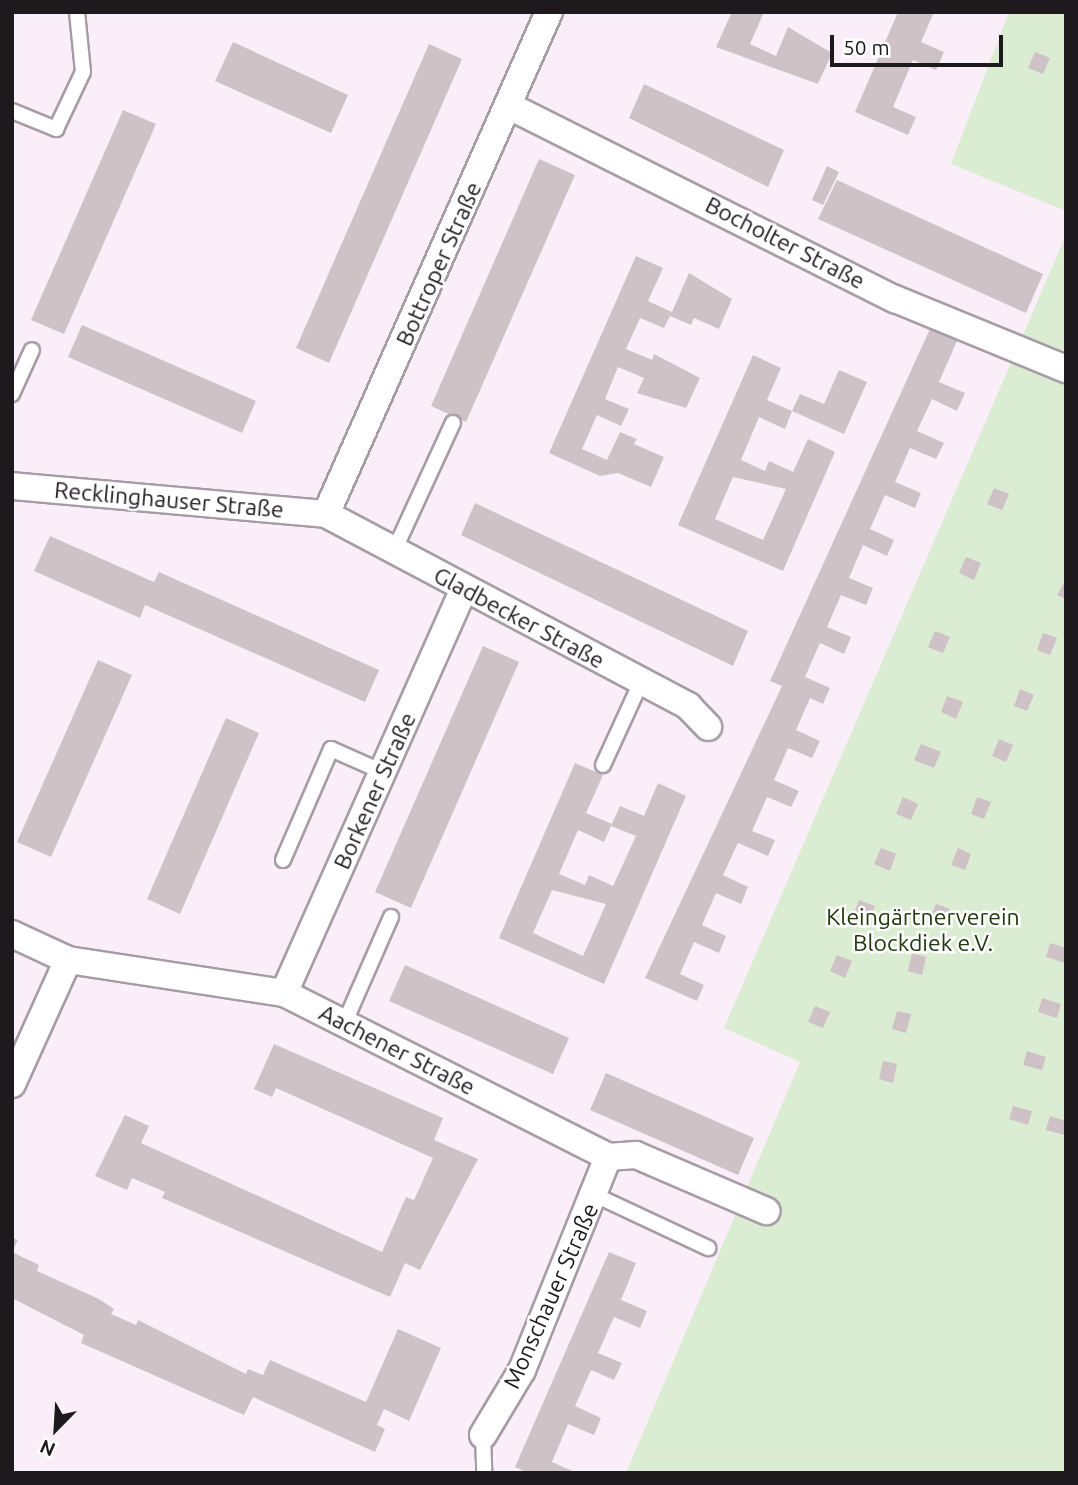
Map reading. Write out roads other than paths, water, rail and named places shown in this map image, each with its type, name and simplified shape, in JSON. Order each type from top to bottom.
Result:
[{"type":"street","name":"Bottroper Straße","points":[[326,514],[549,12]]},
{"type":"street","name":"Bocholter Straße","points":[[509,106],[895,299],[1066,369]]},
{"type":"street","name":"Recklinghauser Straße","points":[[12,486],[326,514]]},
{"type":"street","name":"Gladbecker Straße","points":[[326,514],[688,706],[708,727]]},
{"type":"street","name":"Borkener Straße","points":[[284,993],[464,589]]},
{"type":"street","name":"Aachener Straße","points":[[12,934],[68,960],[284,993],[608,1157],[636,1155],[766,1211]]},
{"type":"street","points":[[12,1084],[68,960]]},
{"type":"street","name":"Monschauer Straße","points":[[483,1435],[522,1370],[597,1196],[608,1157]]},
{"type":"lane","points":[[12,111],[56,129],[83,72],[77,12]]},
{"type":"lane","points":[[12,394],[32,350]]},
{"type":"lane","points":[[394,551],[453,423]]},
{"type":"lane","points":[[603,765],[641,682]]},
{"type":"lane","points":[[284,860],[331,749],[383,772]]},
{"type":"lane","points":[[344,1024],[391,917]]},
{"type":"lane","points":[[597,1196],[708,1248]]},
{"type":"lane","name":"Monschauer Straße","points":[[483,1435],[484,1473]]},
{"type":"park label","name":"Kleingärtnerverein Blockdiek e.V.","points":[[923,930]]}]
